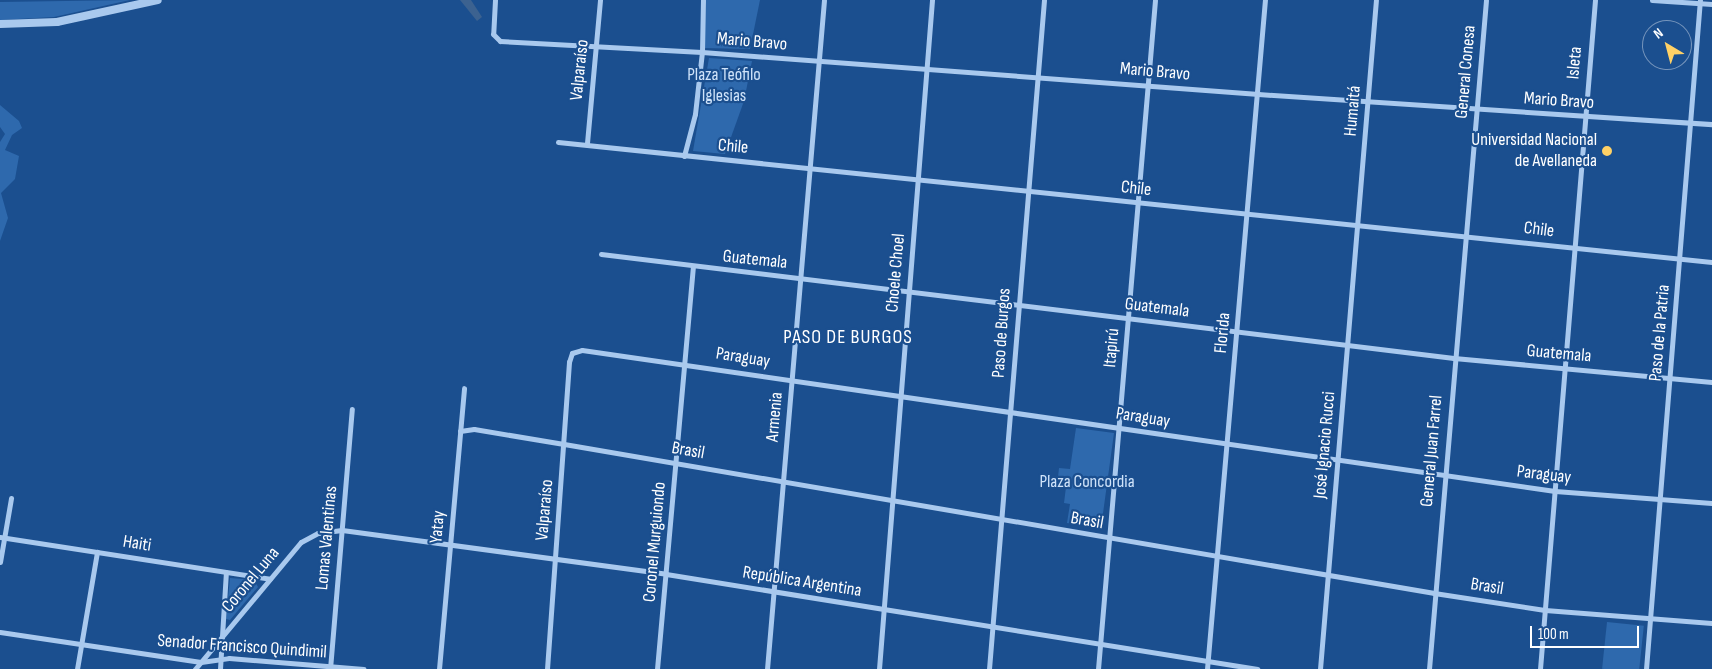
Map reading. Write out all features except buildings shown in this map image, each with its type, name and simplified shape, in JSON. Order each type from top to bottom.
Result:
[{"type":"street","points":[[0,24],[57,22],[158,0]]},
{"type":"street","name":"Mario Bravo","points":[[495,0],[494,37],[500,41],[702,52],[1147,84],[1258,94],[1712,124]]},
{"type":"street","name":"Valparaíso","points":[[586,143],[600,0]]},
{"type":"street","points":[[684,156],[695,114],[702,52],[702,0]]},
{"type":"street","name":"Armenia","points":[[767,669],[824,0]]},
{"type":"street","name":"Choele Choel","points":[[879,669],[932,0]]},
{"type":"street","name":"Paso de Burgos","points":[[989,669],[1044,0]]},
{"type":"street","name":"Itapirú","points":[[1098,669],[1155,0]]},
{"type":"street","name":"Florida","points":[[1207,669],[1248,214],[1265,0]]},
{"type":"street","name":"Humaitá","points":[[1358,224],[1376,0]]},
{"type":"street","name":"General Conesa","points":[[1466,236],[1486,0]]},
{"type":"street","name":"Isleta","points":[[1540,669],[1595,0]]},
{"type":"street","points":[[1652,0],[1712,4]]},
{"type":"street","name":"Paso de la Patria","points":[[1646,669],[1700,2]]},
{"type":"street","name":"Chile","points":[[558,142],[586,143],[684,156],[1712,262]]},
{"type":"street","name":"José Ignacio Rucci","points":[[1320,669],[1358,224]]},
{"type":"street","name":"General Juan Farrel","points":[[1429,669],[1444,475],[1466,236]]},
{"type":"street","name":"Guatemala","points":[[601,254],[693,267],[1454,358],[1712,382]]},
{"type":"street","name":"Coronel Murguiondo","points":[[657,669],[693,267]]},
{"type":"street","name":"Paraguay","points":[[572,353],[582,350],[683,363],[1227,445],[1555,491],[1712,503]]},
{"type":"street","name":"Valparaíso","points":[[547,669],[569,362],[572,353]]},
{"type":"street","name":"Yatay","points":[[439,669],[464,388]]},
{"type":"street","name":"Lomas Valentinas","points":[[330,668],[352,409]]},
{"type":"street","name":"Brasil","points":[[460,431],[474,429],[891,499],[1218,558],[1434,593],[1545,610],[1712,623]]},
{"type":"street","points":[[0,562],[2,538],[11,498]]},
{"type":"street","name":"República Argentina","points":[[342,530],[450,543],[554,560],[666,574],[993,625],[1257,669]]},
{"type":"street","name":"Coronel Luna","points":[[195,669],[305,538],[342,530]]},
{"type":"street","name":"Haiti","points":[[2,538],[270,579]]},
{"type":"street","points":[[77,669],[96,552]]},
{"type":"street","points":[[220,669],[226,572]]},
{"type":"street","name":"Senador Francisco Quindimil","points":[[0,632],[201,662],[220,659],[364,669]]},
{"type":"green space","points":[[130,0],[54,17],[0,20],[0,2]]},
{"type":"green space","points":[[706,0],[760,0],[750,49],[703,48]]},
{"type":"green space","name":"Plaza Teófilo Iglesias","points":[[709,58],[752,61],[744,101],[725,154],[693,151]]},
{"type":"green space","points":[[0,105],[19,121],[22,128],[12,135],[5,150],[19,156],[15,179],[1,193],[8,218],[0,241],[0,142],[5,134],[0,127]]},
{"type":"green space","name":"Plaza Concordia","points":[[1076,428],[1114,433],[1101,528],[1067,523],[1070,504],[1064,503],[1066,487],[1057,486],[1059,468],[1070,469]]},
{"type":"green space","points":[[230,578],[254,580],[258,587],[230,620],[226,619]]},
{"type":"green space","points":[[1607,622],[1644,626],[1639,669],[1602,669]]},
{"type":"shaded area","points":[[460,0],[471,0],[482,17],[477,21]]},
{"type":"place","name":"Universidad Nacional de Avellaneda","points":[[1607,151]]},
{"type":"district","name":"PASO DE BURGOS","points":[[848,337]]}]
